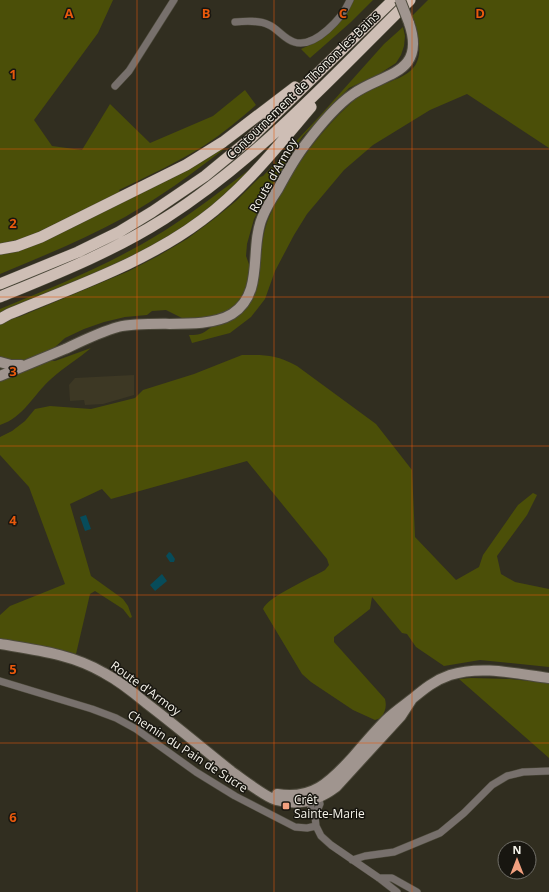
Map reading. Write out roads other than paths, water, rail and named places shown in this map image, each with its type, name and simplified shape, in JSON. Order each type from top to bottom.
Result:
[{"type":"highway","name":"Contournement de Thonon-les-Bains","points":[[0,284],[78,252],[118,232],[205,176],[250,139],[393,0]]},
{"type":"highway","name":"Contournement de Thonon-les-Bains","points":[[0,297],[71,268],[107,251],[136,236],[192,200],[218,181],[260,146],[410,0]]},
{"type":"highway","points":[[0,319],[8,314],[132,262],[170,242],[202,220],[228,200],[255,172],[356,53]]},
{"type":"highway","points":[[0,249],[23,244],[41,237],[186,165],[223,142],[338,54]]},
{"type":"main road","name":"Route d'Armoy","points":[[0,376],[106,331],[119,327],[140,324],[211,322],[228,316],[239,309],[248,298],[252,285],[256,240],[262,218],[293,163],[314,134],[348,98],[360,90],[395,74],[403,67],[410,57],[412,34],[400,0]]},
{"type":"main road","name":"Route d'Armoy","points":[[0,362],[11,365],[27,365]]},
{"type":"main road","name":"Route d'Armoy","points":[[0,644],[64,656],[83,662],[105,673],[141,698],[242,779],[258,790],[276,800],[295,802],[332,790],[401,716],[412,699],[434,682],[461,672],[493,670],[549,678]]},
{"type":"street","points":[[115,86],[129,70],[174,0]]},
{"type":"street","points":[[235,22],[260,22],[269,25],[287,39],[296,43],[305,43],[321,35],[328,29],[344,12],[350,0]]},
{"type":"street","name":"Chemin du Pain de Sucre","points":[[0,681],[92,709],[116,718],[136,729],[196,772],[235,796],[294,827],[303,828],[316,826]]},
{"type":"street","points":[[352,860],[365,856],[394,852],[440,833],[467,810],[492,785],[507,776],[522,772],[549,770]]},
{"type":"street","points":[[314,795],[311,808],[318,832],[325,840],[379,878],[396,892]]},
{"type":"street","points":[[379,878],[392,878],[417,892]]},
{"type":"water","points":[[86,515],[91,529],[85,531],[80,517]]},
{"type":"water","points":[[169,552],[175,559],[174,562],[170,562],[166,556]]},
{"type":"water","points":[[162,574],[167,581],[155,591],[150,585]]},
{"type":"place","name":"Crêt Sainte-Marie","points":[[286,806]]}]
